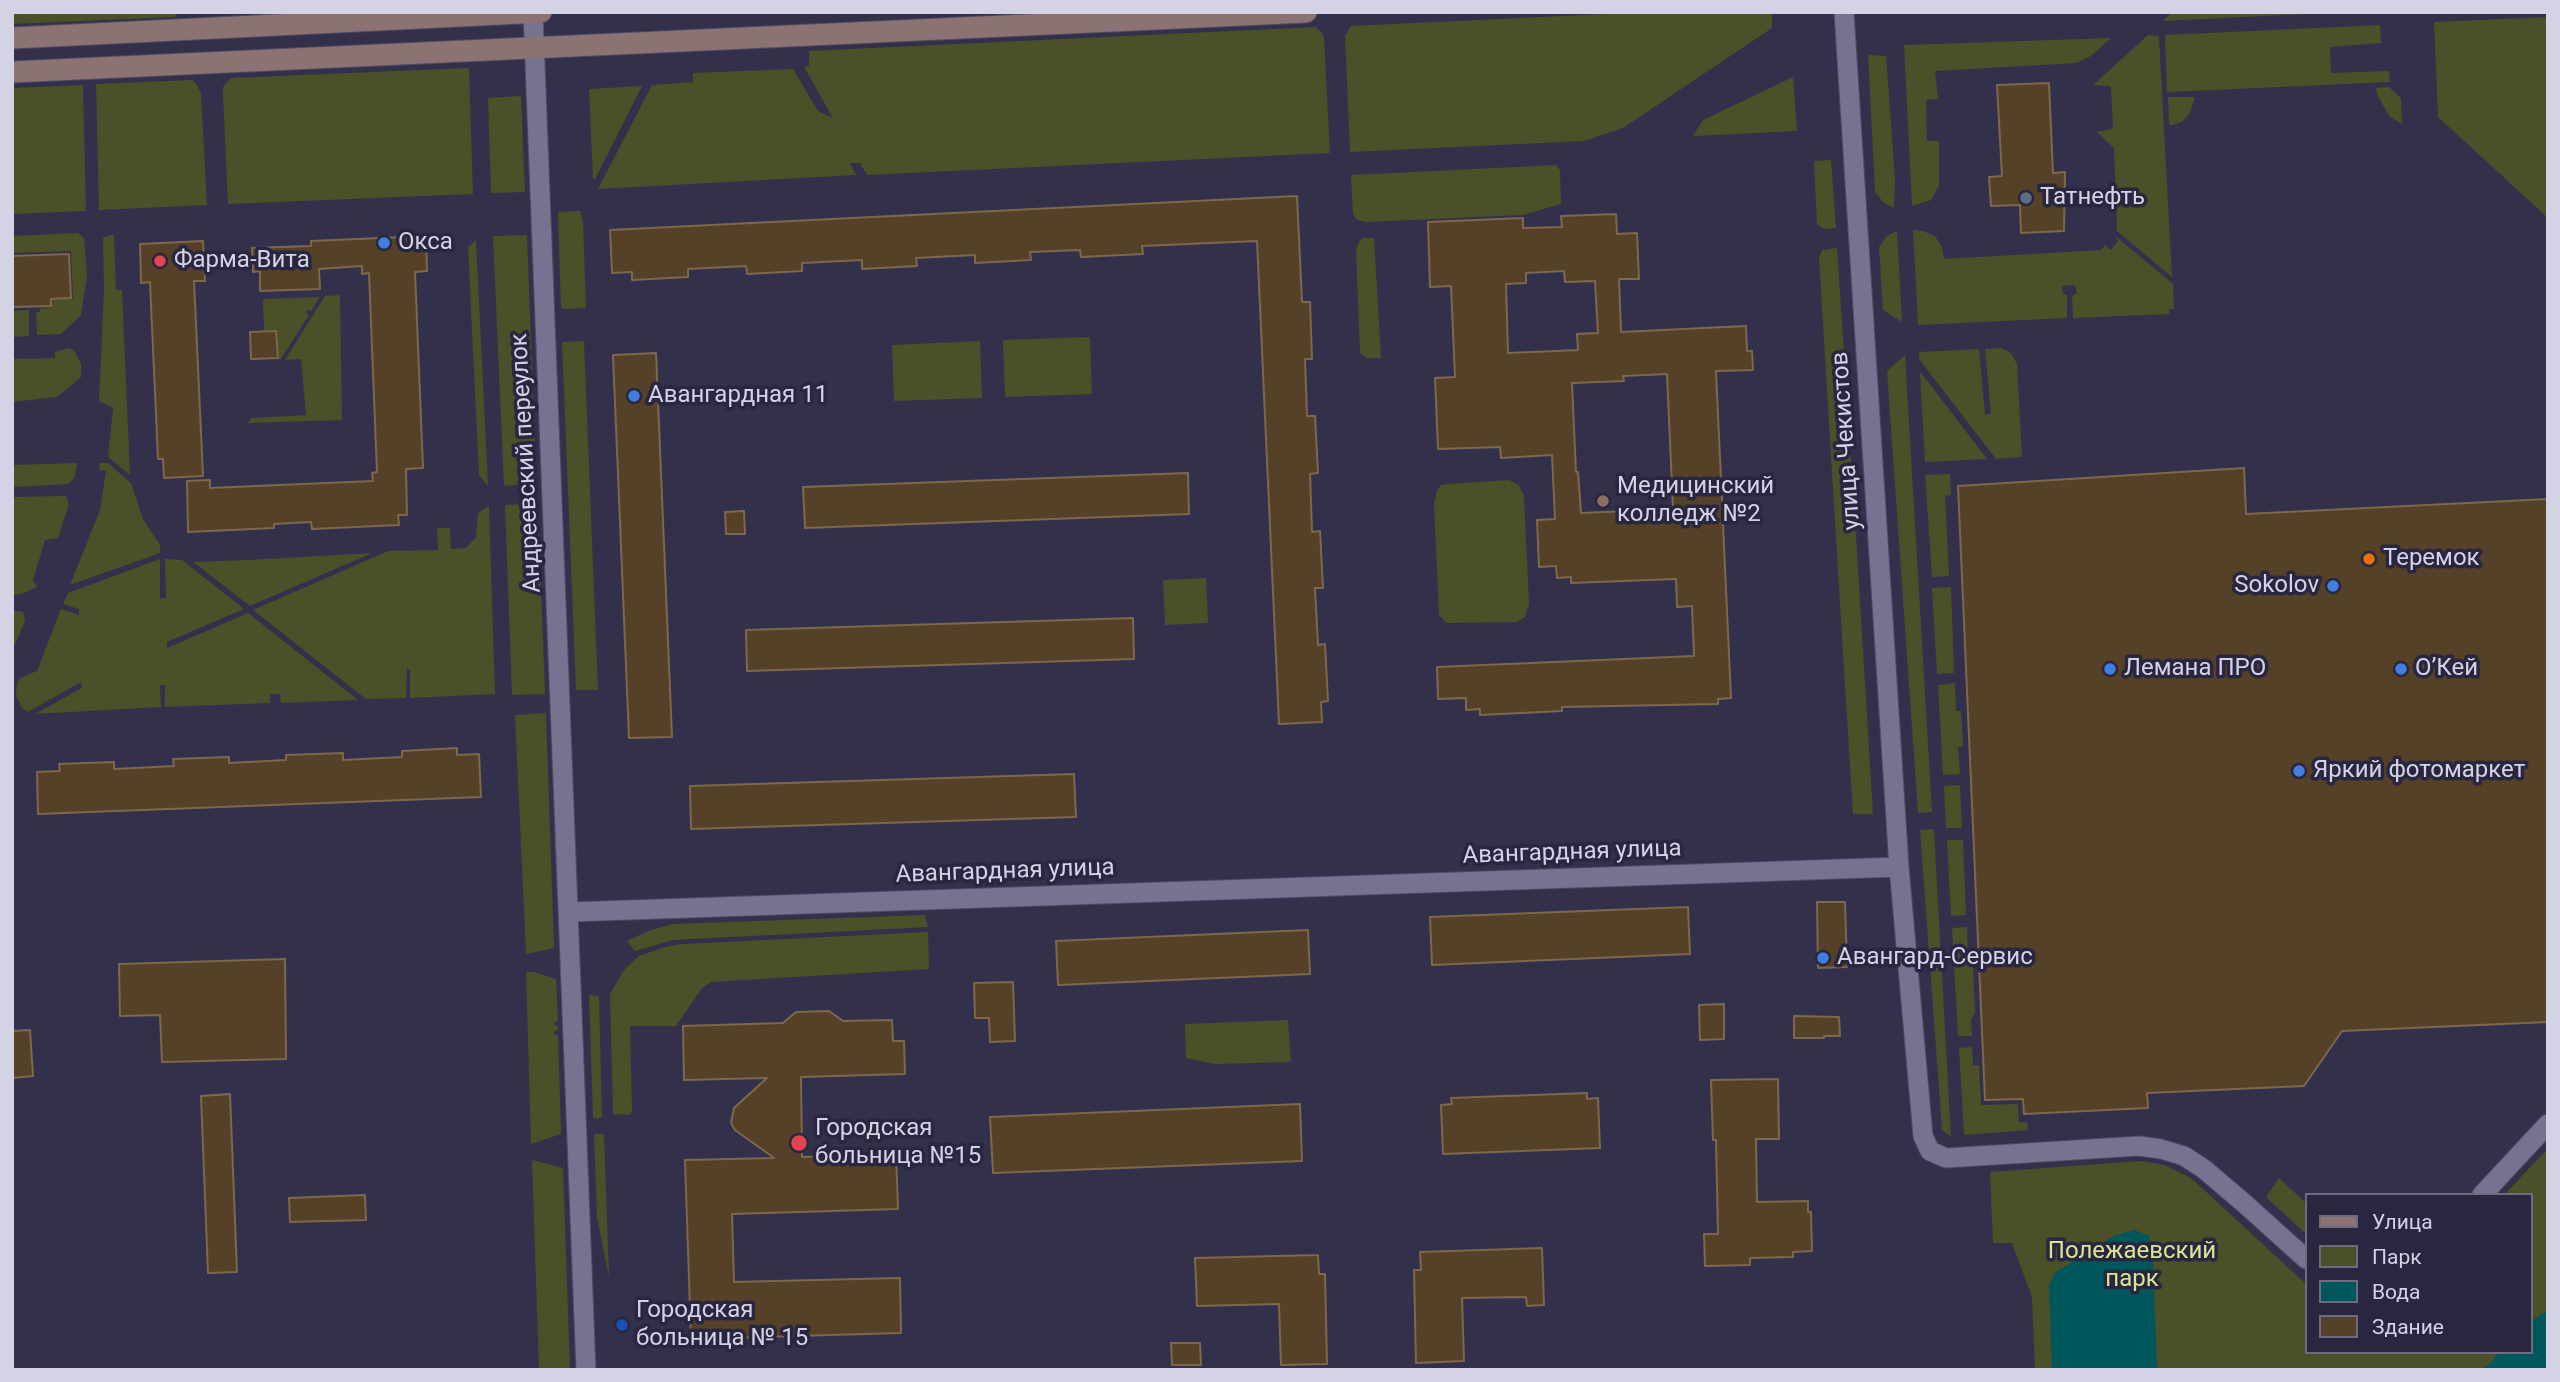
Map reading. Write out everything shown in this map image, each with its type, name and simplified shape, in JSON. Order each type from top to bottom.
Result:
[{"type":"main road","points":[[12,38],[541,12]]},
{"type":"main road","points":[[12,72],[1306,12]]},
{"type":"street","name":"улица Чекистов","points":[[1844,12],[1899,867],[1923,1136],[1930,1151],[1946,1158],[2138,1146],[2184,1156],[2204,1168],[2304,1257]]},
{"type":"street","name":"Андреевский переулок","points":[[533,13],[570,912]]},
{"type":"street","name":"Авангардная улица","points":[[570,912],[1899,867]]},
{"type":"street","points":[[570,912],[586,1370]]},
{"type":"street","points":[[2484,1193],[2548,1124]]},
{"type":"green space","points":[[12,12],[178,12],[175,17],[12,24]]},
{"type":"green space","points":[[1647,12],[1772,12],[1772,28],[1623,128],[1584,141],[1350,152],[1345,36],[1351,26]]},
{"type":"green space","points":[[2172,12],[2348,12],[2163,21]]},
{"type":"green space","points":[[2548,17],[2548,218],[2438,117],[2434,22]]},
{"type":"green space","points":[[2380,25],[2381,43],[2330,47],[2331,73],[2389,71],[2390,82],[2167,92],[2165,35]]},
{"type":"green space","points":[[1316,27],[1324,39],[1330,153],[867,175],[860,163],[850,163],[856,175],[598,189],[652,85],[693,82],[693,73],[793,69],[818,111],[833,118],[804,67],[809,66],[809,51]]},
{"type":"green space","points":[[2148,35],[2159,36],[2172,277],[2117,231],[2114,148],[2097,132],[2113,129],[2111,86],[2093,85]]},
{"type":"green space","points":[[2111,38],[2091,56],[2077,63],[1935,71],[1938,99],[1926,100],[1927,141],[1939,141],[1939,186],[1931,200],[1912,206],[1904,45]]},
{"type":"green space","points":[[1868,55],[1886,56],[1895,178],[1894,208],[1884,203],[1875,192]]},
{"type":"green space","points":[[469,68],[473,194],[228,204],[223,87],[231,78]]},
{"type":"green space","points":[[1793,77],[1797,131],[1693,136],[1703,120]]},
{"type":"green space","points":[[192,80],[201,94],[207,205],[99,210],[96,84]]},
{"type":"green space","points":[[83,85],[86,211],[12,214],[12,88]]},
{"type":"green space","points":[[642,86],[595,179],[593,179],[589,89]]},
{"type":"green space","points":[[2389,87],[2401,98],[2402,124],[2389,116],[2377,94],[2376,88]]},
{"type":"green space","points":[[521,96],[525,192],[491,193],[488,98]]},
{"type":"green space","points":[[2168,97],[2195,97],[2190,113],[2182,122],[2169,125]]},
{"type":"green space","points":[[1831,160],[1836,228],[1824,229],[1817,224],[1814,161]]},
{"type":"green space","points":[[1556,165],[1560,170],[1561,204],[1523,215],[1366,222],[1357,220],[1353,214],[1351,175]]},
{"type":"green space","points":[[580,211],[583,221],[586,308],[565,309],[561,308],[558,212]]},
{"type":"green space","points":[[1913,230],[1935,236],[1942,247],[1944,259],[2101,250],[2105,245],[2111,250],[2118,241],[2114,235],[2173,284],[2174,309],[2169,309],[2169,314],[2073,318],[2072,296],[2077,293],[2075,285],[2062,286],[2063,294],[2067,295],[2067,318],[1918,325]]},
{"type":"green space","points":[[1897,231],[1902,322],[1883,310],[1879,247],[1887,236]]},
{"type":"green space","points":[[78,233],[84,238],[87,276],[81,315],[61,334],[37,335],[36,312],[52,307],[53,300],[73,298],[71,251],[12,253],[12,236]]},
{"type":"green space","points":[[114,235],[116,290],[122,290],[130,475],[108,457],[113,408],[99,401],[104,291],[103,238]]},
{"type":"green space","points":[[527,235],[536,478],[525,484],[504,486],[493,236]]},
{"type":"green space","points":[[1363,238],[1374,238],[1381,358],[1366,358],[1360,353],[1356,250]]},
{"type":"green space","points":[[476,240],[488,486],[479,475],[468,247]]},
{"type":"green space","points":[[1837,248],[1873,814],[1853,814],[1819,258],[1822,250]]},
{"type":"green space","points":[[340,295],[342,420],[248,423],[251,418],[306,415],[301,359],[285,360],[325,296]]},
{"type":"green space","points":[[320,297],[311,311],[307,310],[309,315],[280,360],[278,359],[277,331],[262,331],[263,299]]},
{"type":"green space","points":[[29,310],[29,336],[12,337],[12,311]]},
{"type":"green space","points":[[1090,337],[1092,394],[1005,397],[1003,340]]},
{"type":"green space","points":[[584,341],[598,690],[576,690],[562,342]]},
{"type":"green space","points":[[980,341],[982,398],[894,401],[892,345]]},
{"type":"green space","points":[[70,348],[81,364],[81,377],[57,397],[12,402],[12,359],[55,358],[55,352]]},
{"type":"green space","points":[[2001,348],[2011,353],[2017,364],[2022,457],[1996,459],[1919,359],[1919,352],[1979,349],[1985,415],[1991,414],[1985,349]]},
{"type":"green space","points":[[1905,355],[1932,812],[1918,813],[1887,371]]},
{"type":"green space","points":[[1920,373],[1922,374],[1987,459],[1925,462]]},
{"type":"green space","points":[[77,463],[75,477],[69,484],[12,487],[12,465]]},
{"type":"green space","points":[[100,463],[108,463],[131,483],[143,519],[160,545],[160,553],[70,585],[100,510],[106,471],[99,470]]},
{"type":"green space","points":[[1950,474],[1951,495],[1945,496],[1949,576],[1932,577],[1925,475]]},
{"type":"green space","points":[[1509,480],[1519,485],[1524,496],[1529,604],[1525,617],[1517,622],[1446,623],[1439,615],[1434,504],[1437,490],[1441,485],[1448,484]]},
{"type":"green space","points":[[66,496],[69,504],[58,538],[45,540],[33,580],[37,587],[12,595],[12,497]]},
{"type":"green space","points":[[526,504],[538,510],[545,694],[512,695],[505,505]]},
{"type":"green space","points":[[489,506],[495,694],[410,698],[410,670],[407,669],[406,698],[366,699],[253,610],[388,551],[438,550],[437,528],[450,528],[451,549],[466,548],[476,537],[478,513]]},
{"type":"green space","points":[[372,553],[250,606],[193,562],[248,560]]},
{"type":"green space","points":[[160,559],[160,598],[166,598],[165,559],[182,560],[244,609],[167,642],[167,648],[248,613],[358,700],[281,703],[280,694],[270,694],[270,703],[165,707],[165,685],[160,685],[161,707],[35,714],[82,688],[81,682],[28,712],[22,708],[16,696],[17,683],[20,678],[37,671],[61,609],[79,615],[79,609],[63,604],[68,593]]},
{"type":"green space","points":[[1206,578],[1208,623],[1165,625],[1163,580]]},
{"type":"green space","points":[[1951,587],[1954,673],[1937,674],[1932,588]]},
{"type":"green space","points":[[12,610],[23,612],[25,621],[12,651]]},
{"type":"green space","points":[[1955,683],[1956,711],[1961,711],[1963,746],[1958,747],[1960,774],[1943,775],[1938,685]]},
{"type":"green space","points":[[546,713],[554,948],[526,954],[515,715]]},
{"type":"green space","points":[[1960,785],[1962,828],[1946,828],[1944,786]]},
{"type":"green space","points":[[1933,829],[1951,1137],[1942,1130],[1920,830]]},
{"type":"green space","points":[[1947,840],[1963,840],[1966,915],[1951,916]]},
{"type":"green space","points":[[925,915],[928,927],[673,940],[635,951],[627,941],[648,931],[673,924]]},
{"type":"green space","points":[[1967,927],[1968,958],[1973,964],[1975,1013],[1971,1019],[1972,1036],[1958,1036],[1952,928]]},
{"type":"green space","points":[[928,932],[929,969],[711,982],[702,988],[676,1026],[630,1026],[632,1110],[630,1115],[613,1114],[610,994],[624,970],[639,956],[682,944]]},
{"type":"green space","points":[[526,972],[556,979],[558,1021],[555,1025],[558,1030],[554,1031],[554,1034],[558,1035],[561,1134],[531,1144]]},
{"type":"green space","points":[[589,995],[599,996],[602,1117],[597,1119],[593,1117]]},
{"type":"green space","points":[[1288,1020],[1291,1062],[1214,1064],[1186,1058],[1185,1024]]},
{"type":"green space","points":[[1972,1047],[1973,1065],[1979,1065],[1981,1105],[2018,1104],[2019,1122],[2027,1122],[2028,1130],[1964,1135],[1959,1048]]},
{"type":"green space","points":[[604,1134],[609,1277],[597,1217],[594,1135]]},
{"type":"green space","name":"Полежаевский парк","points":[[2548,1148],[2548,1370],[2035,1370],[2032,1297],[2012,1243],[1993,1243],[1990,1172],[2141,1161],[2165,1165],[2191,1178],[2304,1282],[2304,1354],[2532,1354],[2532,1193],[2506,1193]]},
{"type":"green space","points":[[532,1160],[563,1168],[570,1370],[539,1370]]},
{"type":"green space","points":[[2279,1178],[2304,1201],[2304,1232],[2266,1197]]},
{"type":"water","points":[[2135,1230],[2149,1236],[2153,1262],[2157,1370],[2052,1370],[2049,1285],[2056,1272],[2116,1235]]},
{"type":"water","points":[[2548,1310],[2548,1370],[2481,1370],[2498,1354],[2532,1354],[2532,1321]]},
{"type":"building","points":[[2049,83],[2053,173],[2065,172],[2064,231],[2021,233],[2020,205],[1991,206],[1989,177],[2002,176],[1997,85]]},
{"type":"building","points":[[1297,196],[1302,302],[1310,302],[1312,359],[1305,359],[1307,416],[1315,416],[1318,473],[1310,474],[1312,532],[1320,531],[1323,588],[1315,588],[1318,645],[1325,644],[1328,701],[1321,702],[1322,722],[1279,724],[1257,241],[1142,246],[1143,254],[1081,257],[1080,250],[1030,252],[1031,260],[975,263],[975,255],[916,258],[917,266],[862,269],[862,260],[802,263],[802,271],[747,274],[746,266],[688,269],[688,277],[632,280],[632,272],[612,273],[610,230]]},
{"type":"building","points":[[1616,214],[1617,234],[1637,233],[1639,279],[1619,279],[1621,332],[1746,326],[1747,351],[1752,351],[1753,370],[1716,371],[1731,698],[1718,699],[1718,704],[1562,707],[1562,711],[1480,715],[1480,709],[1466,710],[1466,698],[1438,699],[1437,667],[1694,656],[1692,606],[1677,607],[1676,579],[1571,583],[1571,577],[1557,578],[1556,566],[1539,567],[1537,520],[1555,519],[1552,455],[1501,458],[1500,447],[1438,449],[1435,378],[1455,377],[1451,286],[1430,287],[1428,222],[1523,218],[1523,228],[1562,227],[1561,216]],"holes":[[[1564,271],[1565,282],[1595,281],[1598,333],[1577,334],[1578,350],[1508,353],[1506,284],[1526,283],[1526,273]],[[1667,374],[1673,509],[1581,513],[1576,472],[1572,383],[1624,381],[1623,376]]]},
{"type":"building","points":[[426,236],[427,271],[415,272],[423,468],[406,469],[407,515],[398,515],[399,525],[312,529],[311,522],[274,524],[274,528],[188,532],[187,481],[210,480],[210,488],[373,481],[372,473],[377,472],[369,273],[362,274],[362,266],[319,269],[320,289],[260,291],[260,271],[253,272],[252,248],[311,246],[311,241]]},
{"type":"building","points":[[203,241],[205,281],[194,281],[203,476],[164,478],[163,459],[158,459],[150,282],[141,283],[140,244]]},
{"type":"building","points":[[69,254],[71,298],[51,299],[51,306],[12,307],[12,256]]},
{"type":"building","points":[[276,331],[278,358],[251,359],[250,332]]},
{"type":"building","points":[[656,353],[672,737],[629,738],[613,355]]},
{"type":"building","name":"Лемана ПРО","points":[[2244,468],[2246,514],[2548,499],[2548,1022],[2342,1031],[2304,1086],[2147,1093],[2148,1108],[2024,1114],[2023,1099],[1985,1100],[1958,486]]},
{"type":"building","points":[[1188,473],[1189,514],[805,528],[803,487]]},
{"type":"building","points":[[744,511],[745,534],[726,534],[725,512]]},
{"type":"building","points":[[1133,618],[1134,659],[747,671],[746,630]]},
{"type":"building","points":[[457,748],[457,755],[479,754],[481,797],[38,814],[37,772],[60,771],[59,764],[114,762],[114,769],[174,766],[173,759],[229,757],[229,763],[286,760],[286,755],[343,753],[343,760],[402,757],[402,751]]},
{"type":"building","points":[[1074,774],[1076,817],[691,829],[690,786]]},
{"type":"building","points":[[1817,902],[1845,902],[1847,967],[1818,968]]},
{"type":"building","points":[[1688,907],[1690,954],[1432,965],[1430,917]]},
{"type":"building","points":[[1308,930],[1310,974],[1058,985],[1056,941]]},
{"type":"building","points":[[285,959],[286,1059],[162,1062],[160,1015],[120,1016],[119,964]]},
{"type":"building","points":[[1013,982],[1015,1041],[990,1042],[989,1018],[975,1018],[974,983]]},
{"type":"building","points":[[1724,1004],[1724,1039],[1700,1040],[1699,1005]]},
{"type":"building","points":[[829,1011],[843,1021],[892,1020],[893,1041],[904,1041],[905,1074],[801,1077],[802,1157],[896,1154],[898,1209],[732,1214],[734,1282],[900,1278],[901,1333],[691,1339],[685,1160],[774,1158],[735,1130],[731,1123],[734,1108],[767,1078],[684,1080],[683,1026],[783,1023],[796,1012]]},
{"type":"building","points":[[1794,1016],[1839,1017],[1840,1036],[1794,1038]]},
{"type":"building","points":[[30,1030],[33,1076],[12,1078],[12,1031]]},
{"type":"building","points":[[1778,1079],[1779,1139],[1756,1139],[1757,1202],[1808,1201],[1808,1212],[1811,1212],[1812,1251],[1793,1252],[1793,1257],[1750,1258],[1750,1265],[1705,1266],[1704,1234],[1718,1234],[1716,1140],[1713,1140],[1711,1080]]},
{"type":"building","points":[[1587,1093],[1587,1099],[1598,1098],[1600,1148],[1443,1154],[1441,1105],[1452,1104],[1451,1098]]},
{"type":"building","points":[[230,1094],[237,1272],[208,1273],[201,1096]]},
{"type":"building","points":[[1300,1104],[1302,1161],[993,1173],[990,1117]]},
{"type":"building","points":[[365,1195],[366,1220],[290,1222],[289,1198]]},
{"type":"building","points":[[1542,1248],[1544,1305],[1527,1306],[1526,1297],[1462,1298],[1464,1361],[1416,1363],[1414,1270],[1421,1270],[1420,1252]]},
{"type":"building","points":[[1318,1255],[1319,1274],[1325,1274],[1327,1364],[1281,1365],[1279,1304],[1197,1306],[1195,1258]]},
{"type":"building","points":[[1171,1343],[1200,1343],[1201,1365],[1172,1365]]},
{"type":"place","name":"Татнефть","points":[[2026,198]]},
{"type":"place","name":"Окса","points":[[384,243]]},
{"type":"place","name":"Фарма-Вита","points":[[160,261]]},
{"type":"place","name":"Авангардная 11","points":[[634,396]]},
{"type":"place","name":"Медицинский колледж №2","points":[[1603,501]]},
{"type":"place","name":"Теремок","points":[[2369,559]]},
{"type":"place","name":"Sokolov","points":[[2333,586]]},
{"type":"place","name":"Лемана ПРО","points":[[2110,669]]},
{"type":"place","name":"О’Кей","points":[[2401,669]]},
{"type":"place","name":"Яркий фотомаркет","points":[[2299,771]]},
{"type":"place","name":"Авангард-Сервис","points":[[1823,958]]},
{"type":"place","name":"Городская больница №15","points":[[799,1143]]},
{"type":"place","name":"Городская больница № 15","points":[[622,1325]]}]
